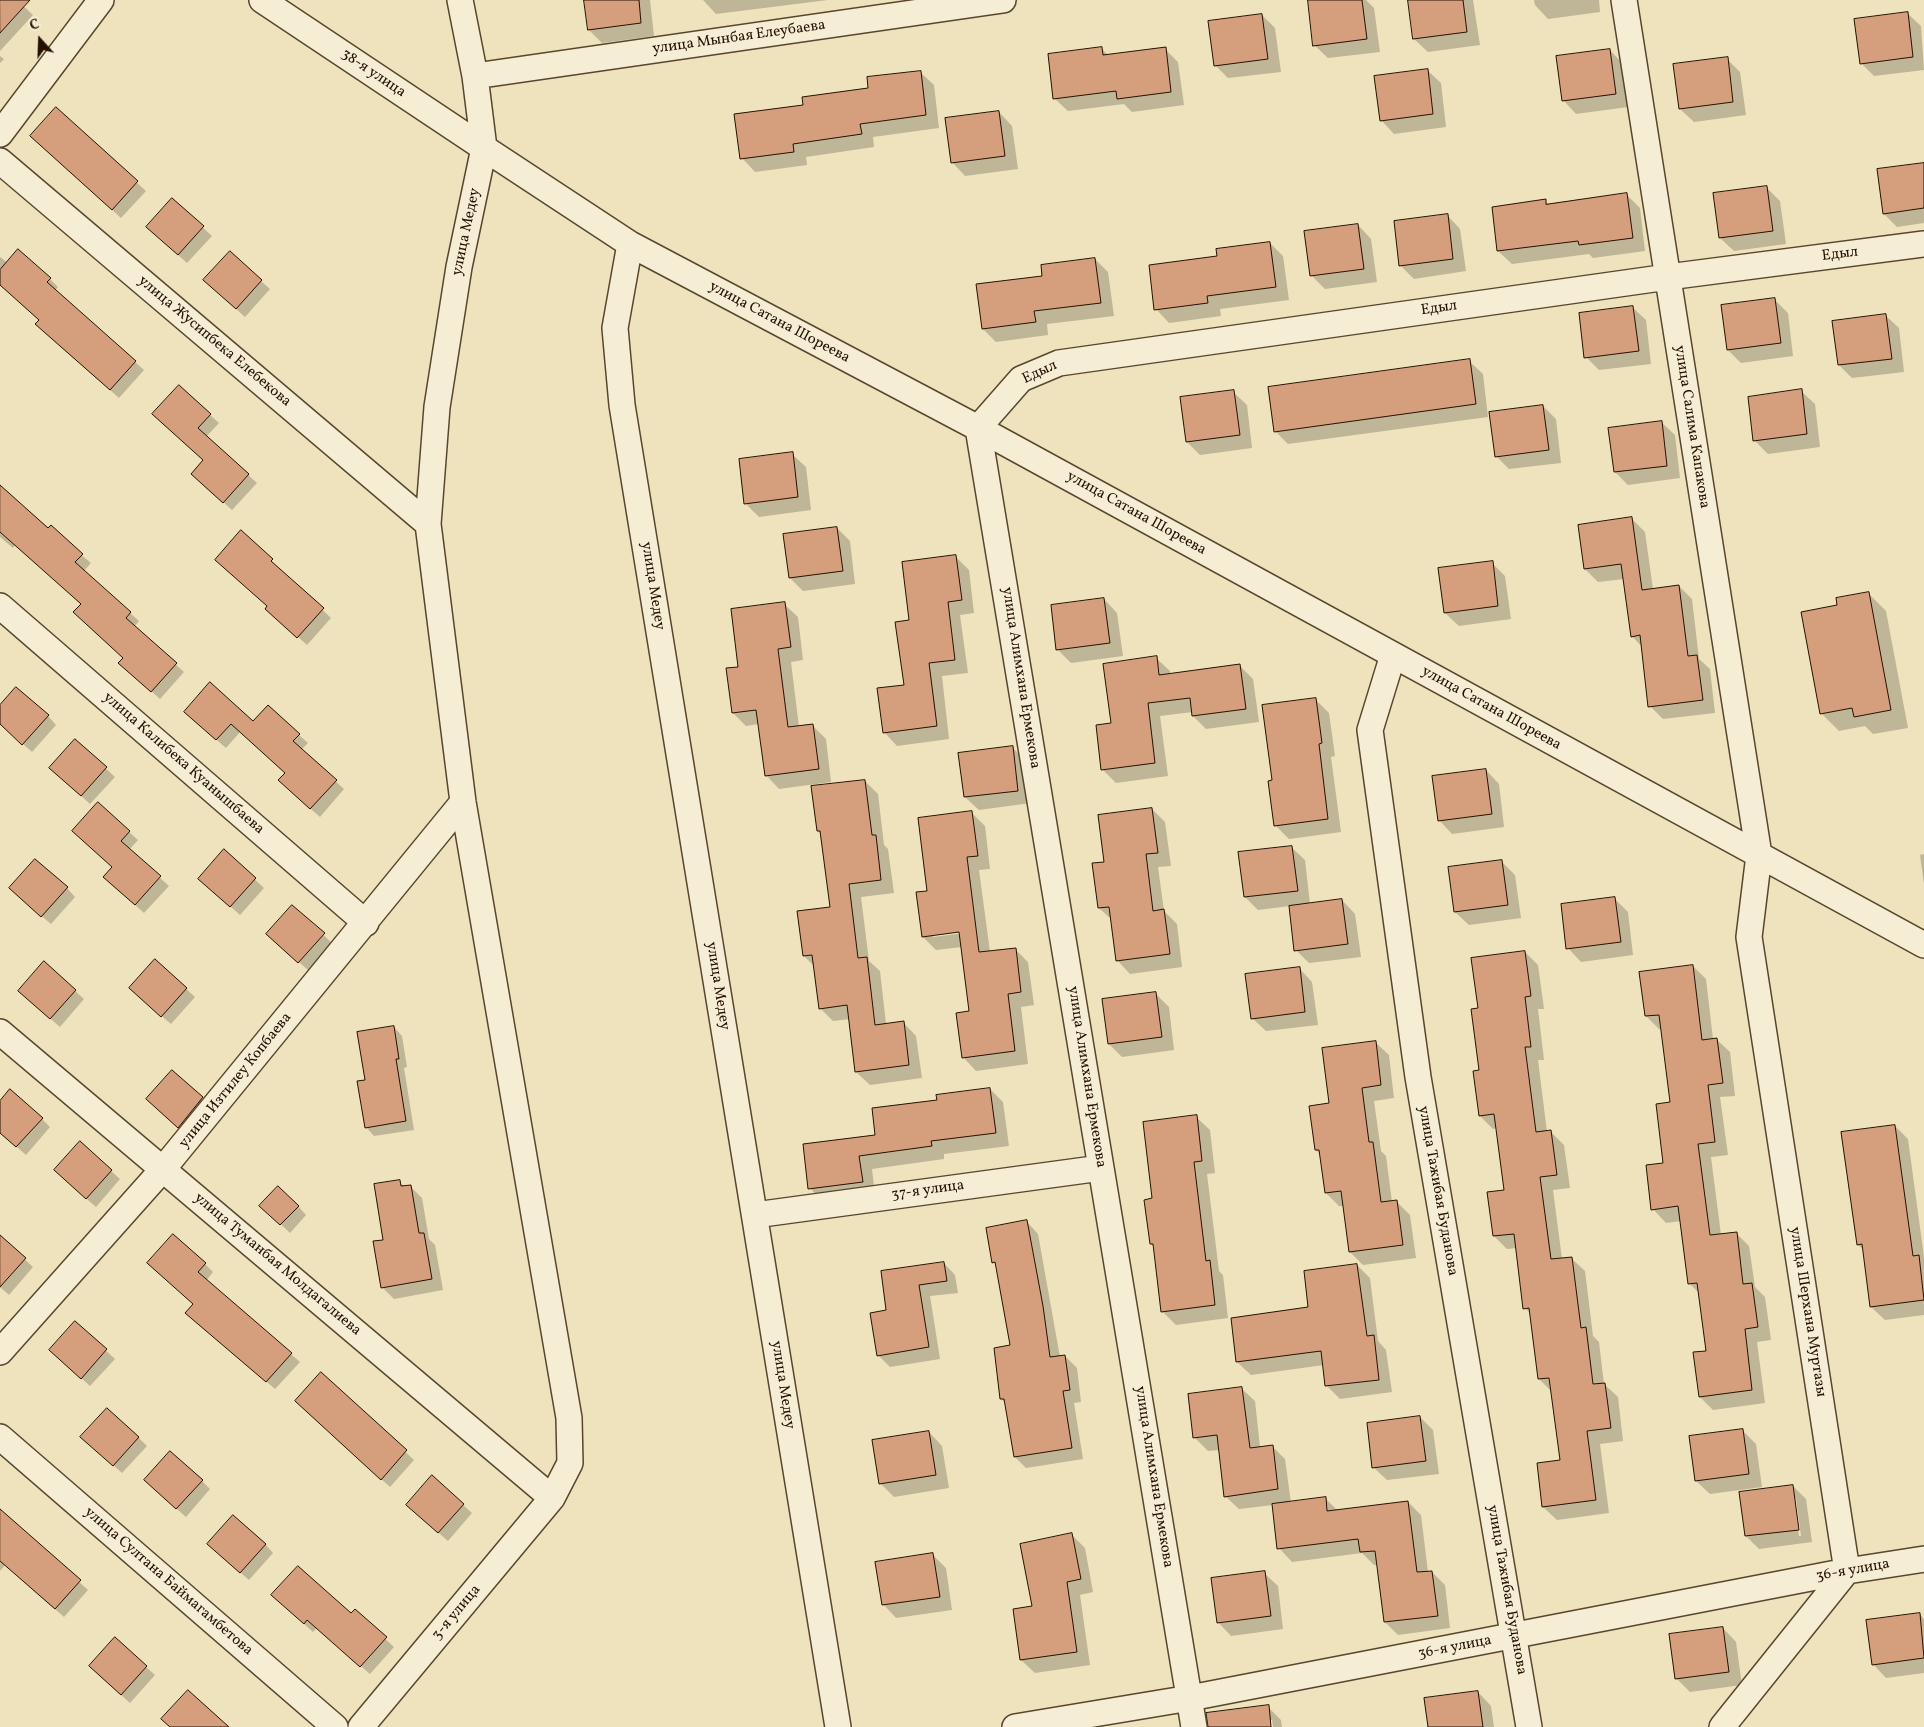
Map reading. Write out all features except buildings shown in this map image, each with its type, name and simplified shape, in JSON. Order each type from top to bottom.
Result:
[{"type":"street","points":[[0,134],[101,0]]},
{"type":"street","name":"38-я улица","points":[[262,0],[484,148]]},
{"type":"street","points":[[460,0],[475,76],[484,148]]},
{"type":"street","name":"улица Мынбая Елеубаева","points":[[475,76],[1003,0]]},
{"type":"street","name":"улица Салима Капакова","points":[[1624,0],[1759,855]]},
{"type":"street","name":"улица Сатана Шореева","points":[[484,148],[630,244],[978,428],[1924,945]]},
{"type":"street","name":"улица Медеу","points":[[484,148],[459,267],[437,407],[428,524],[463,802],[569,1418],[570,1463],[552,1498]]},
{"type":"street","name":"улица Жусипбека Елебекова","points":[[0,161],[428,524]]},
{"type":"street","name":"улица Медеу","points":[[630,244],[615,328],[622,405],[838,1727]]},
{"type":"street","name":"Едыл","points":[[978,428],[1022,379],[1060,362],[1668,277],[1924,244]]},
{"type":"street","name":"улица Алимхана Ермекова","points":[[978,428],[1194,1727]]},
{"type":"street","name":"улица Калибека Куанышбаева","points":[[0,606],[366,922]]},
{"type":"street","name":"улица Тажибая Буданова","points":[[1393,655],[1370,730],[1418,1077],[1529,1727]]},
{"type":"street","name":"улица Изтилеу Копбаева","points":[[0,1352],[164,1169],[463,802]]},
{"type":"street","name":"улица Шерхана Муртазы","points":[[1759,855],[1749,937],[1847,1571]]},
{"type":"street","name":"улица Туманбая Молдагалиева","points":[[0,1032],[552,1498]]},
{"type":"street","name":"37-я улица","points":[[755,1215],[1102,1168]]},
{"type":"street","name":"улица Султана Баймагамбетова","points":[[0,1437],[335,1727]]},
{"type":"street","name":"3-я улица","points":[[361,1727],[552,1498]]},
{"type":"street","name":"36-я улица","points":[[1015,1727],[1190,1698],[1514,1637],[1847,1571],[1924,1559]]},
{"type":"street","points":[[1722,1727],[1847,1571]]}]
